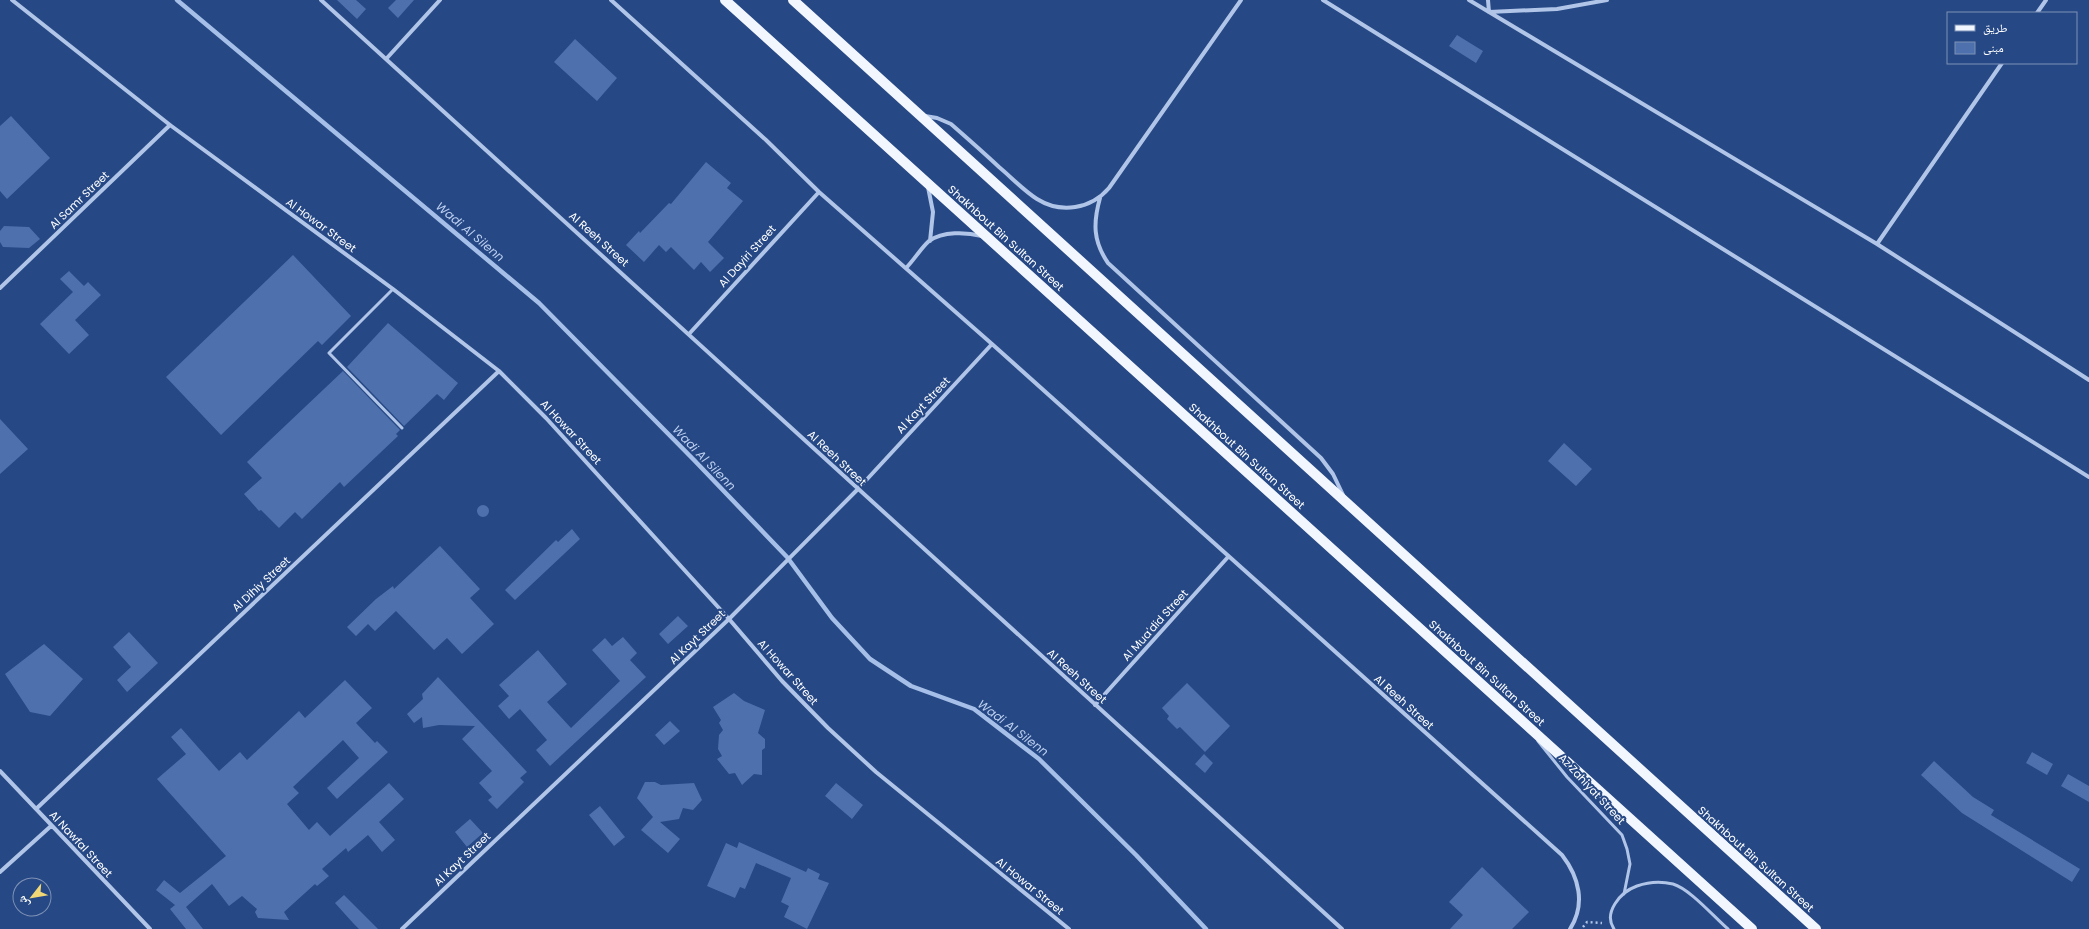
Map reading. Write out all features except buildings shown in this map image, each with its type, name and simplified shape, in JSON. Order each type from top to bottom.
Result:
[{"type":"main road","name":"Shakhbout Bin Sultan Street","points":[[725,0],[1752,929]]},
{"type":"main road","name":"Shakhbout Bin Sultan Street","points":[[793,0],[1816,929]]},
{"type":"street","name":"Al Howar Street","points":[[12,0],[170,125],[393,290],[499,372],[546,418],[729,619],[782,681],[828,728],[876,772],[1068,929]]},
{"type":"street","name":"Al Reeh Street","points":[[321,0],[387,58],[1342,929]]},
{"type":"street","points":[[387,58],[440,0]]},
{"type":"street","name":"Al Reeh Street","points":[[611,0],[766,140],[818,192],[992,344],[1562,855],[1574,873],[1579,894],[1578,909],[1570,929]]},
{"type":"street","points":[[1241,0],[1101,198],[1095,215],[1094,228],[1100,252],[1108,263],[1321,458],[1333,474],[1345,500]]},
{"type":"street","points":[[1323,0],[2089,477]]},
{"type":"street","points":[[1469,0],[1877,244],[2089,380]]},
{"type":"street","points":[[1488,0],[1489,12]]},
{"type":"street","points":[[1489,12],[1557,9],[1607,0]]},
{"type":"street","points":[[2038,12],[2046,0]]},
{"type":"street","points":[[1877,244],[2001,64]]},
{"type":"street","points":[[922,116],[937,118],[951,124],[1029,192],[1048,204],[1058,207],[1075,207],[1091,203],[1101,198]]},
{"type":"street","name":"Al Samr Street","points":[[0,288],[170,125]]},
{"type":"street","points":[[927,183],[933,212],[930,241]]},
{"type":"street","name":"Al Dayiri Street","points":[[689,334],[818,192]]},
{"type":"street","points":[[906,268],[930,241],[943,236],[958,233],[972,233],[987,237]]},
{"type":"street","points":[[0,280],[4,284]]},
{"type":"street","name":"Al Kayt Street","points":[[402,929],[729,619],[858,489],[992,344]]},
{"type":"street","name":"Al Dihiy Street","points":[[36,809],[499,372]]},
{"type":"street","name":"Al Mua'did Street","points":[[1095,705],[1228,557]]},
{"type":"street","name":"Al Nawfal Street","points":[[0,771],[150,929]]},
{"type":"street","points":[[0,872],[51,826]]},
{"type":"lane","points":[[393,290],[329,353],[402,428]]},
{"type":"lane","name":"Az Zahiyat Street","points":[[1527,725],[1567,777],[1622,835],[1630,864],[1624,894]]},
{"type":"lane","name":"Az Zahiyat Street","points":[[1610,923],[1610,914],[1624,894],[1635,886],[1648,883],[1675,885],[1689,894],[1728,929]]},
{"type":"lane","points":[[1610,923],[1614,929]]},
{"type":"path","points":[[1581,929],[1587,922],[1610,923]]},
{"type":"waterway","name":"Wadi Al Silenn","points":[[177,0],[539,303],[694,460],[787,557],[832,618],[870,659],[911,686],[974,709],[1039,759],[1136,855],[1206,929]]}]
